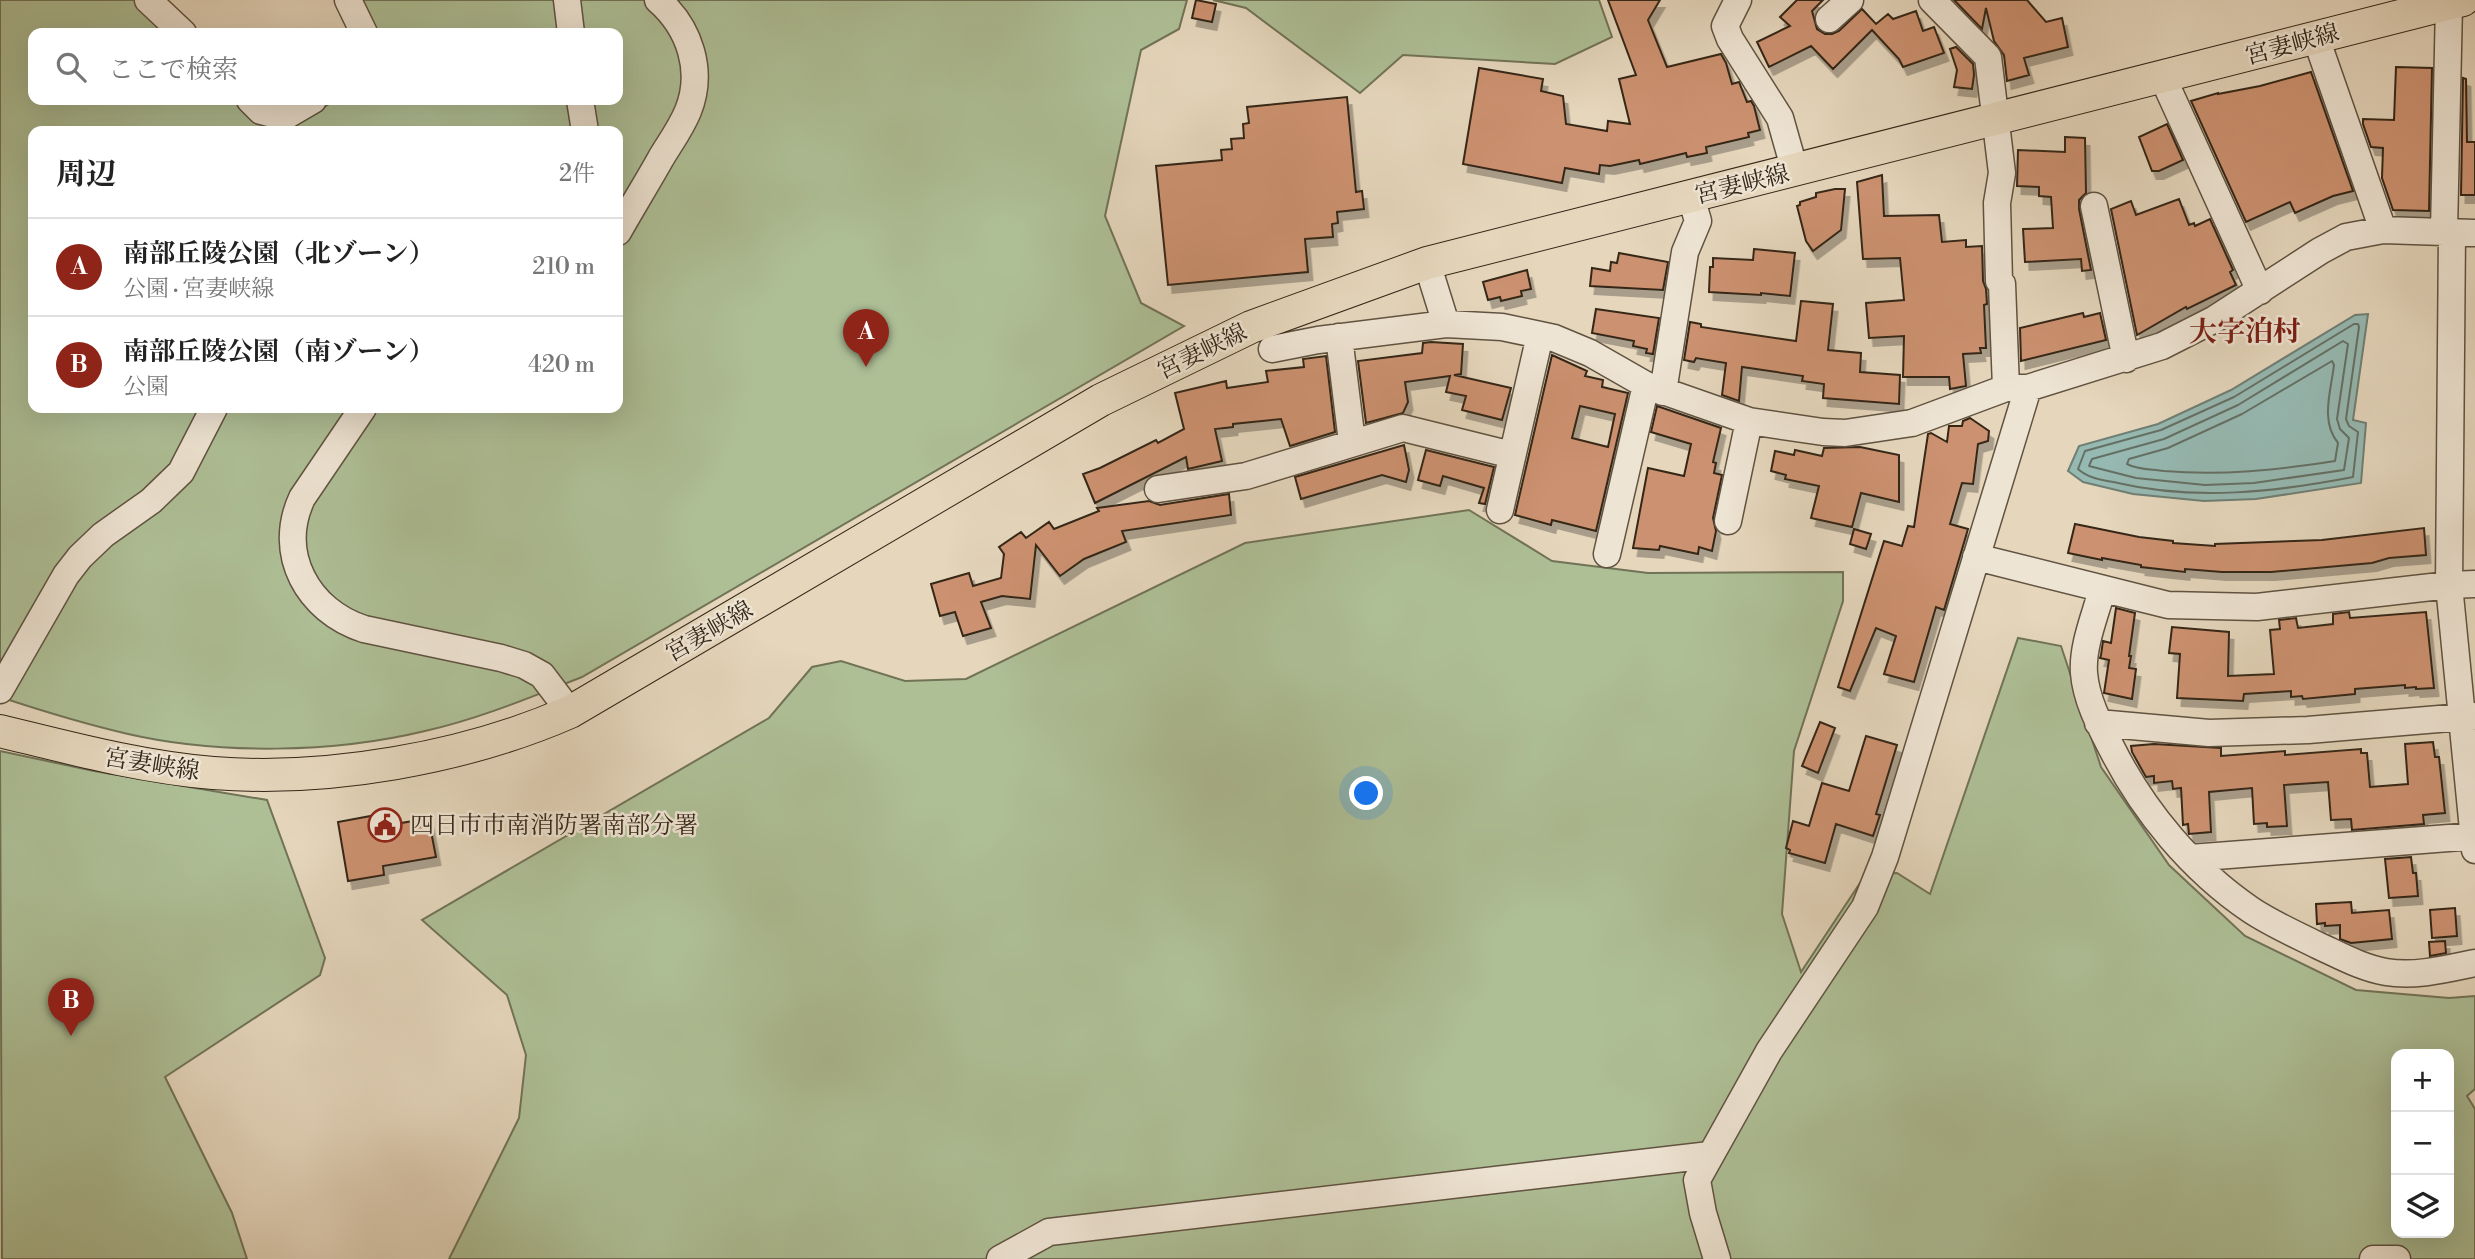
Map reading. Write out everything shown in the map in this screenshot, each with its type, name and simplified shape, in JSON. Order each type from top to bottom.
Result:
[{"type":"main road","name":"宮妻峡線","points":[[0,731],[99,756],[162,767],[213,773],[302,774],[346,770],[432,755],[505,736],[570,712],[1101,400],[1251,327],[1427,263],[2456,2]]},
{"type":"street","points":[[148,0],[178,28]]},
{"type":"street","points":[[348,0],[362,28]]},
{"type":"street","points":[[567,0],[570,28]]},
{"type":"street","points":[[623,223],[687,112],[695,85],[691,47],[676,19],[658,0]]},
{"type":"street","points":[[1738,0],[1725,26],[1730,40],[1780,118],[1796,171]]},
{"type":"street","points":[[1829,19],[1850,0]]},
{"type":"street","points":[[1717,1259],[1703,1213],[1697,1180],[1769,1051],[1865,907],[1885,858],[1976,557],[2017,388],[2002,284],[1999,281],[1997,203],[2002,173],[1988,57],[1932,0]]},
{"type":"street","points":[[2190,858],[2475,841],[2462,585],[2456,2]]},
{"type":"street","points":[[2316,38],[2382,230]]},
{"type":"street","points":[[2163,78],[2259,291]]},
{"type":"street","points":[[255,105],[261,111],[284,117],[304,105]]},
{"type":"street","points":[[581,105],[584,126]]},
{"type":"street","points":[[1607,554],[1654,388],[1685,252],[1698,221],[1691,197]]},
{"type":"street","points":[[2094,206],[2126,359]]},
{"type":"street","points":[[1272,349],[1446,324],[1502,327],[1554,338],[1590,353],[1654,388],[1749,421],[1823,432],[1886,429],[2162,346],[2215,319],[2346,237],[2382,230],[2457,232]]},
{"type":"street","points":[[1427,263],[1446,324]]},
{"type":"street","points":[[1500,510],[1540,335]]},
{"type":"street","points":[[1339,338],[1352,442]]},
{"type":"street","points":[[0,690],[66,575],[103,535],[150,501],[181,472],[211,413]]},
{"type":"street","points":[[360,413],[296,510],[293,540],[299,570],[316,600],[344,623],[524,665],[542,675],[570,712]]},
{"type":"street","points":[[1728,521],[1749,421]]},
{"type":"street","points":[[1158,489],[1246,476],[1403,428],[1512,456]]},
{"type":"street","points":[[1976,557],[2168,606],[2257,607],[2462,585]]},
{"type":"street","points":[[2102,590],[2085,656],[2084,673],[2098,723],[2128,781],[2207,876],[2275,924],[2363,966],[2401,974],[2475,964]]},
{"type":"street","points":[[2098,723],[2221,732],[2308,730],[2468,717]]},
{"type":"street","points":[[1000,1259],[1049,1232],[1710,1156]]},
{"type":"street","points":[[2373,1259],[2396,1259]]},
{"type":"green space","points":[[0,0],[138,0],[167,28],[28,28],[28,105],[248,105],[284,126],[28,126],[28,413],[623,413],[623,126],[291,126],[327,105],[623,105],[623,28],[371,28],[357,0],[1187,0],[1179,29],[1141,50],[1105,216],[1141,303],[1184,326],[582,677],[505,707],[425,731],[390,738],[353,744],[277,749],[163,741],[64,717],[0,697]]},
{"type":"green space","points":[[1213,0],[1599,0],[1612,37],[1555,64],[1403,55],[1360,93],[1246,8]]},
{"type":"green space","points":[[1469,510],[1552,561],[1648,573],[1843,572],[1843,601],[1794,751],[1782,914],[1801,972],[1866,874],[1897,873],[1930,894],[2018,638],[2061,646],[2101,767],[2169,865],[2245,936],[2356,990],[2449,998],[2475,996],[2475,1089],[2467,1096],[2475,1109],[2475,1259],[449,1259],[519,1118],[526,1055],[507,995],[422,920],[769,718],[812,667],[841,661],[905,681],[966,679],[1245,543]]},
{"type":"green space","points":[[0,751],[94,771],[267,800],[325,958],[320,975],[165,1077],[232,1213],[247,1259],[2,1259]]},
{"type":"water","points":[[2368,314],[2353,420],[2366,423],[2361,483],[2256,499],[2204,501],[2133,494],[2083,482],[2068,471],[2079,446],[2158,424],[2231,390],[2355,315]]},
{"type":"building","points":[[1196,0],[1216,4],[1212,22],[1192,18]]},
{"type":"building","points":[[1608,0],[1660,0],[1648,20],[1667,67],[1721,54],[1732,84],[1739,82],[1747,102],[1751,101],[1754,106],[1760,130],[1748,133],[1749,137],[1706,147],[1707,153],[1687,157],[1686,153],[1640,164],[1639,160],[1610,166],[1600,165],[1599,174],[1565,168],[1562,183],[1463,164],[1479,68],[1543,79],[1541,91],[1563,96],[1566,124],[1607,131],[1608,121],[1630,124],[1619,79],[1636,75]]},
{"type":"building","points":[[1797,0],[1823,0],[1812,11],[1817,29],[1825,34],[1839,31],[1862,9],[1876,24],[1888,14],[1893,19],[1916,11],[1923,31],[1934,27],[1944,53],[1903,67],[1872,30],[1833,69],[1811,46],[1769,67],[1757,42],[1790,26],[1780,17]]},
{"type":"building","points":[[1954,0],[2027,0],[2046,22],[2062,18],[2068,47],[2024,58],[2029,75],[2007,81],[2004,55],[1994,41],[1986,8],[1982,29]]},
{"type":"building","points":[[1956,47],[1973,64],[1972,89],[1954,87],[1957,70],[1950,49]]},
{"type":"building","points":[[2396,67],[2432,68],[2429,211],[2393,210],[2382,178],[2383,148],[2371,147],[2363,124],[2363,119],[2394,120]]},
{"type":"building","points":[[2311,72],[2353,191],[2333,196],[2295,213],[2290,202],[2246,222],[2191,101]]},
{"type":"building","points":[[2463,78],[2466,79],[2467,142],[2475,142],[2475,195],[2461,195]]},
{"type":"building","points":[[1347,97],[1356,192],[1362,191],[1364,209],[1337,212],[1338,223],[1332,224],[1333,237],[1305,239],[1308,272],[1168,285],[1156,166],[1222,160],[1221,150],[1232,149],[1231,139],[1244,138],[1243,124],[1249,123],[1247,107]]},
{"type":"building","points":[[2167,124],[2183,160],[2159,171],[2152,171],[2139,137]]},
{"type":"building","points":[[2065,137],[2085,138],[2086,193],[2079,200],[2079,209],[2091,270],[2082,271],[2081,259],[2025,262],[2023,229],[2053,228],[2051,197],[2039,196],[2039,187],[2017,186],[2018,150],[2065,152]]},
{"type":"building","points":[[1882,175],[1884,216],[1939,215],[1942,242],[1966,240],[1966,247],[1982,246],[1987,304],[1984,305],[1986,348],[1980,348],[1981,353],[1963,354],[1966,386],[1950,389],[1949,377],[1903,377],[1904,336],[1869,338],[1866,303],[1904,300],[1900,258],[1863,259],[1857,182]]},
{"type":"building","points":[[1845,189],[1841,230],[1813,251],[1806,241],[1797,206],[1800,202],[1816,197],[1816,193]]},
{"type":"building","points":[[2179,199],[2189,225],[2194,223],[2195,226],[2210,219],[2233,270],[2230,272],[2236,285],[2187,309],[2186,307],[2137,335],[2111,209],[2131,201],[2136,215]]},
{"type":"building","points":[[1754,249],[1795,253],[1790,296],[1709,292],[1713,258],[1753,260]]},
{"type":"building","points":[[1619,253],[1668,262],[1663,290],[1590,286],[1592,268],[1610,271],[1611,262],[1617,263]]},
{"type":"building","points":[[1527,270],[1531,289],[1521,291],[1522,296],[1501,301],[1500,297],[1488,300],[1483,282]]},
{"type":"building","points":[[1801,301],[1833,304],[1828,350],[1861,353],[1860,372],[1900,375],[1899,404],[1823,398],[1824,384],[1802,381],[1803,376],[1742,367],[1739,401],[1722,395],[1726,363],[1696,358],[1694,362],[1684,360],[1690,322],[1701,324],[1701,327],[1796,341]]},
{"type":"building","points":[[1596,309],[1659,318],[1653,354],[1646,353],[1647,349],[1633,346],[1634,341],[1592,333]]},
{"type":"building","points":[[2083,313],[2084,317],[2100,313],[2106,340],[2021,361],[2020,328]]},
{"type":"building","points":[[1423,343],[1463,344],[1461,374],[1454,375],[1511,388],[1502,420],[1462,410],[1466,396],[1446,392],[1450,376],[1405,382],[1408,402],[1403,413],[1366,423],[1358,361],[1422,353]]},
{"type":"building","points":[[1552,355],[1587,371],[1585,376],[1603,380],[1602,387],[1628,393],[1596,531],[1552,520],[1551,525],[1515,515]],"holes":[[[1580,406],[1615,414],[1608,447],[1572,438]]]},
{"type":"building","points":[[1326,356],[1335,432],[1290,446],[1281,419],[1233,424],[1233,427],[1215,429],[1222,461],[1188,469],[1186,457],[1095,503],[1083,474],[1156,440],[1158,443],[1184,429],[1175,393],[1226,381],[1227,388],[1268,382],[1266,371],[1304,367],[1303,359]]},
{"type":"building","points":[[1657,406],[1721,428],[1713,462],[1716,463],[1714,473],[1722,475],[1713,518],[1716,531],[1712,551],[1699,547],[1698,554],[1660,546],[1659,550],[1633,548],[1648,468],[1684,476],[1691,444],[1651,432]]},
{"type":"building","points":[[1970,418],[1989,431],[1988,441],[1978,444],[1973,484],[1962,483],[1950,524],[1968,529],[1944,610],[1936,607],[1914,682],[1884,674],[1896,636],[1876,628],[1850,691],[1838,687],[1884,541],[1902,546],[1908,526],[1914,527],[1928,434],[1947,442],[1949,426],[1962,426],[1963,421]]},
{"type":"building","points":[[1404,445],[1409,470],[1406,482],[1382,475],[1301,499],[1295,477]]},
{"type":"building","points":[[1860,447],[1899,455],[1899,502],[1861,493],[1852,527],[1811,518],[1819,486],[1785,479],[1786,475],[1771,471],[1775,451],[1794,455],[1795,450],[1822,456],[1824,448]]},
{"type":"building","points":[[1426,450],[1494,467],[1485,504],[1479,503],[1484,488],[1443,476],[1440,486],[1418,480]]},
{"type":"building","points":[[1229,494],[1231,515],[1122,531],[1126,542],[1084,559],[1060,576],[1036,545],[1030,599],[1002,596],[981,602],[991,628],[963,636],[955,612],[940,616],[931,584],[969,573],[973,586],[1001,578],[1004,554],[999,547],[1021,532],[1026,538],[1049,522],[1054,529],[1099,511],[1097,508],[1149,501],[1160,505]]},
{"type":"building","points":[[2075,524],[2173,543],[2215,546],[2322,540],[2424,528],[2426,555],[2271,572],[2185,569],[2185,572],[2141,567],[2068,553]]},
{"type":"building","points":[[1854,529],[1871,534],[1866,549],[1850,544]]},
{"type":"building","points":[[2116,608],[2135,613],[2129,656],[2129,668],[2136,669],[2132,699],[2104,693],[2109,660],[2100,658],[2103,641],[2111,643]]},
{"type":"building","points":[[2349,612],[2350,618],[2426,612],[2434,688],[2405,688],[2405,685],[2355,689],[2355,694],[2303,699],[2302,696],[2291,697],[2291,691],[2244,694],[2243,701],[2177,698],[2180,654],[2169,653],[2172,627],[2229,632],[2228,676],[2274,674],[2270,630],[2280,629],[2279,620],[2296,618],[2298,628],[2333,624],[2333,614]]},
{"type":"building","points":[[1820,722],[1835,728],[1818,773],[1802,766]]},
{"type":"building","points":[[1866,736],[1897,745],[1876,814],[1880,815],[1873,836],[1836,824],[1825,863],[1789,853],[1790,850],[1786,848],[1793,821],[1809,826],[1822,783],[1849,791]]},
{"type":"building","points":[[2433,742],[2435,757],[2439,757],[2445,813],[2423,815],[2424,824],[2352,830],[2351,819],[2331,820],[2328,782],[2284,785],[2287,826],[2267,827],[2267,823],[2254,824],[2252,788],[2209,792],[2211,832],[2189,834],[2188,824],[2183,825],[2181,788],[2173,789],[2172,781],[2154,783],[2154,776],[2146,777],[2131,746],[2154,744],[2221,748],[2221,756],[2285,751],[2285,755],[2361,749],[2361,753],[2367,753],[2370,787],[2408,784],[2405,744]]},
{"type":"building","points":[[376,815],[378,827],[419,820],[420,823],[429,821],[436,857],[383,866],[384,875],[348,881],[338,822]]},
{"type":"building","points":[[2411,857],[2418,896],[2389,898],[2385,859]]},
{"type":"building","points":[[2351,902],[2352,913],[2389,910],[2392,939],[2351,943],[2340,939],[2340,925],[2317,924],[2316,904]]},
{"type":"building","points":[[2455,908],[2457,936],[2432,938],[2430,910]]},
{"type":"building","points":[[2445,941],[2446,953],[2430,956],[2429,942]]},
{"type":"place","name":"南部丘陵公園（北ゾーン）","points":[[866,367]]},
{"type":"place","name":"四日市市南消防署南部分署","points":[[385,825]]},
{"type":"place","name":"南部丘陵公園（南ゾーン）","points":[[71,1036]]},
{"type":"district","name":"大字泊村","points":[[2245,331]]}]
